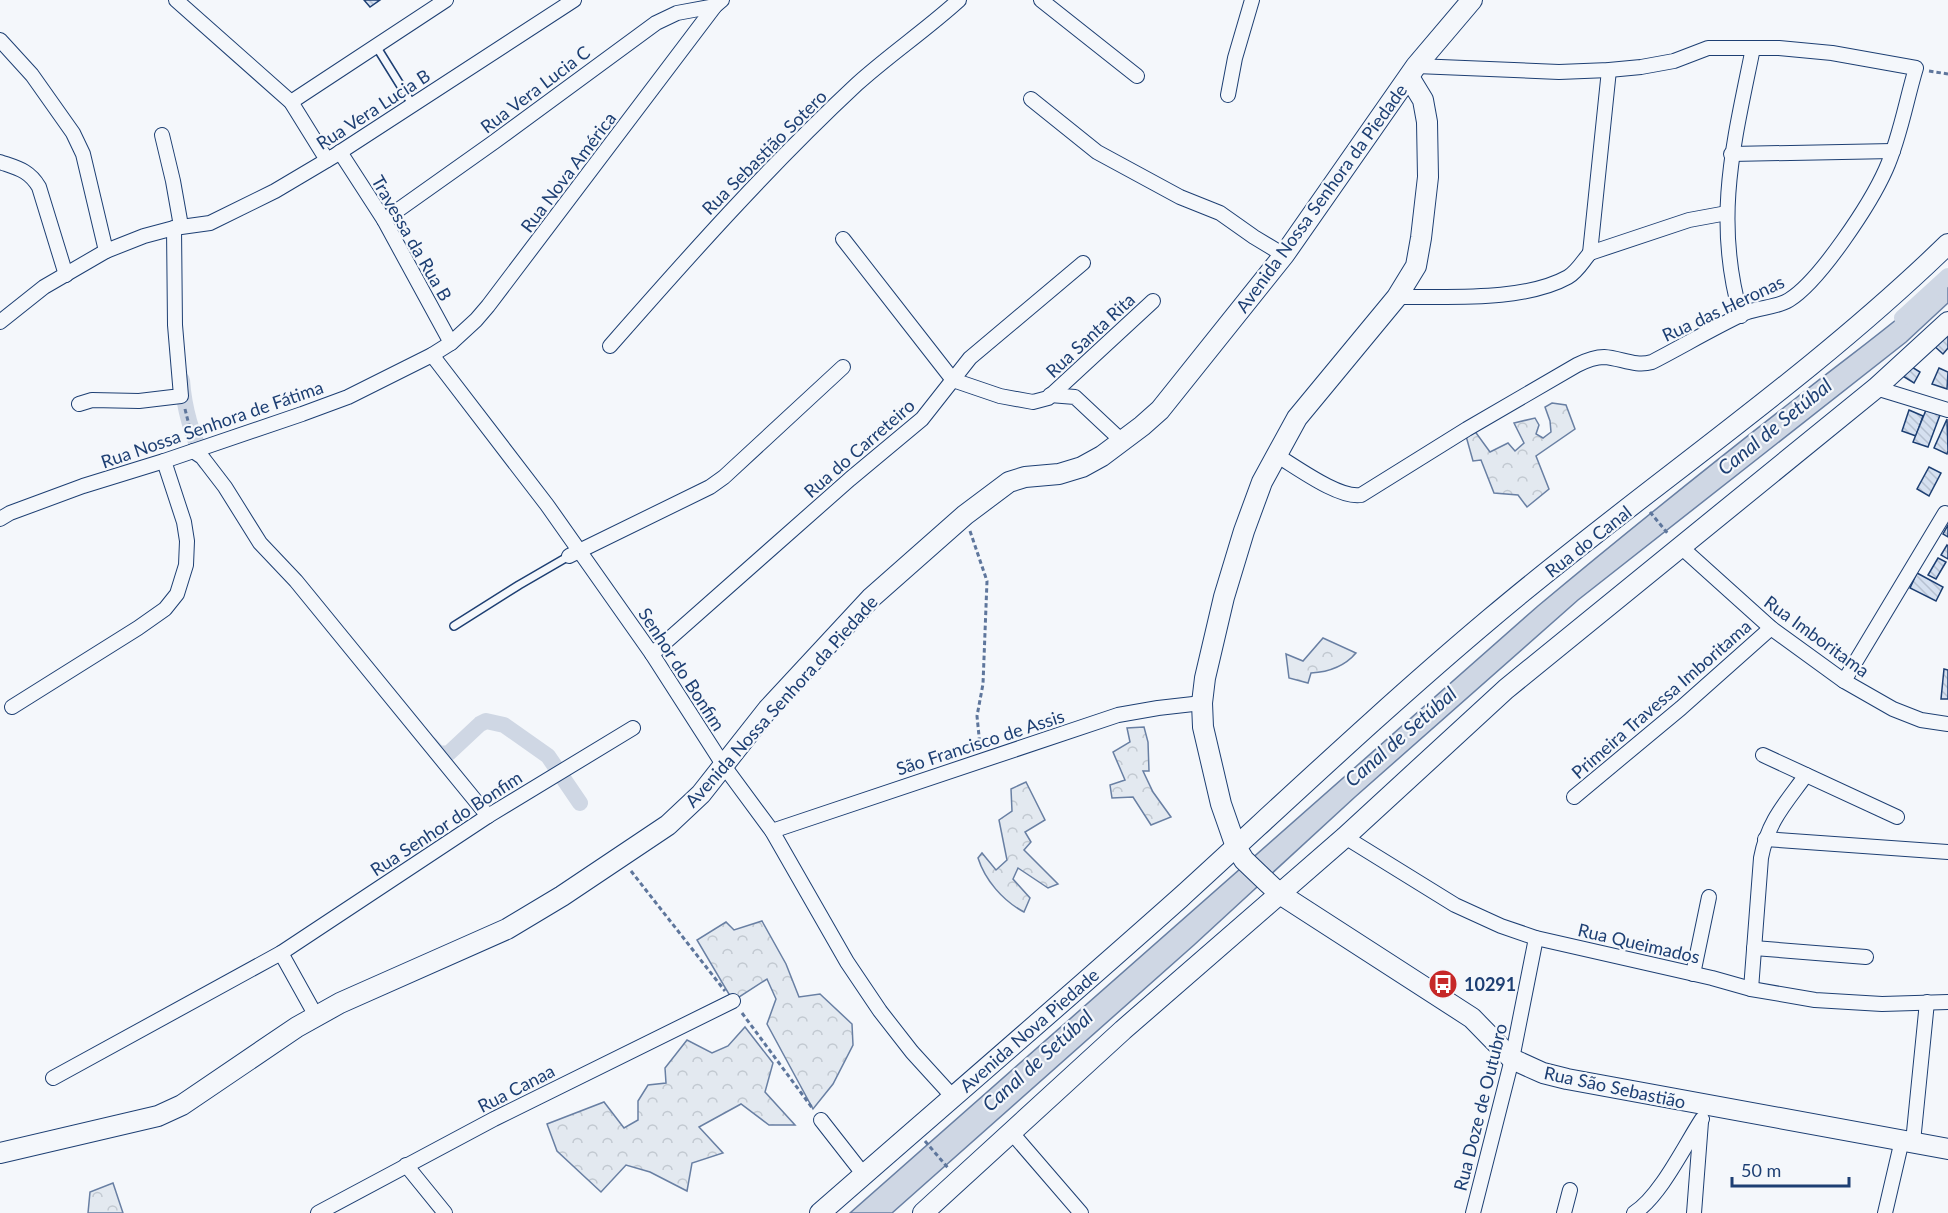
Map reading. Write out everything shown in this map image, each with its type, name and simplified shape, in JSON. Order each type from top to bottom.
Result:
[{"type":"street","points":[[176,0],[291,102],[327,160]]},
{"type":"street","points":[[291,102],[446,0]]},
{"type":"street","name":"Rua Vera Lucia B","points":[[0,322],[44,287],[106,251],[144,236],[178,227],[202,225],[223,218],[275,191],[340,152],[574,0]]},
{"type":"street","name":"Rua Sebastião Sotero","points":[[610,346],[724,217],[826,114],[859,82],[929,27],[958,0]]},
{"type":"street","points":[[1041,0],[1137,76]]},
{"type":"street","points":[[1228,95],[1235,58],[1252,0]]},
{"type":"street","name":"Avenida Nossa Senhora da Piedade","points":[[0,1153],[172,1111],[316,1016],[389,980],[507,929],[668,825],[701,794],[768,709],[871,598],[965,515],[1008,482],[1026,477],[1059,474],[1082,467],[1123,442],[1161,410],[1284,255],[1412,71],[1472,0]]},
{"type":"street","name":"Rua Vera Lucia C","points":[[384,220],[662,19],[719,3]]},
{"type":"street","name":"Rua Nova América","points":[[432,355],[451,343],[477,320],[719,3]]},
{"type":"street","points":[[0,40],[32,75],[73,133],[83,154],[106,251]]},
{"type":"street","points":[[1240,853],[1221,804],[1203,727],[1202,703],[1205,678],[1224,597],[1262,482],[1288,432],[1308,402],[1397,297],[1416,266],[1428,177],[1426,107],[1412,71],[1608,70],[1674,61],[1708,48],[1790,48],[1916,68]]},
{"type":"street","points":[[1741,315],[1730,273],[1727,213],[1731,154],[1753,48]]},
{"type":"street","name":"Rua das Heronas","points":[[1276,455],[1335,489],[1348,495],[1361,495],[1467,429],[1587,360],[1606,357],[1638,364],[1652,362],[1741,315],[1783,303],[1818,274],[1876,189],[1893,151],[1916,68]]},
{"type":"street","points":[[1590,253],[1608,70]]},
{"type":"street","points":[[1031,99],[1097,152],[1180,197],[1220,213],[1284,255]]},
{"type":"street","points":[[79,404],[92,400],[139,400],[181,396],[175,325],[178,227],[173,181],[162,135]]},
{"type":"street","points":[[1731,154],[1893,151]]},
{"type":"street","name":"Travessa da Rua B","points":[[340,152],[384,220],[451,343]]},
{"type":"street","points":[[2,165],[19,168],[33,177],[39,187],[66,274]]},
{"type":"street","points":[[1397,297],[1481,296],[1527,291],[1569,276],[1590,253],[1689,220],[1727,213]]},
{"type":"street","points":[[843,239],[953,380],[1000,396],[1028,401],[1039,401],[1050,395],[1075,397],[1123,442]]},
{"type":"street","name":"Rua do Canal","points":[[1240,853],[1368,725],[1492,617],[1797,378],[1914,278],[1948,244]]},
{"type":"street","name":"Rua do Carreteiro","points":[[652,654],[850,479],[922,419],[974,354],[1083,263]]},
{"type":"street","name":"Rua Santa Rita","points":[[1050,395],[1153,301]]},
{"type":"street","points":[[923,1213],[1274,888],[1345,837],[1506,689],[1876,388],[1948,322]]},
{"type":"street","name":"Rua Nossa Senhora de Fátima","points":[[0,519],[10,513],[83,486],[164,461],[199,455],[218,441],[326,406],[432,355]]},
{"type":"street","name":"Senhor do Bonfim","points":[[432,355],[575,553],[652,654],[724,766],[772,831],[847,962],[880,1011],[912,1052],[953,1097]]},
{"type":"street","points":[[575,553],[710,487],[724,477],[843,367]]},
{"type":"street","points":[[1876,388],[1948,410]]},
{"type":"street","points":[[199,455],[225,487],[260,543],[296,581],[488,816]]},
{"type":"street","points":[[12,707],[138,628],[165,609],[177,594],[186,566],[187,541],[184,522],[164,461]]},
{"type":"street","points":[[1845,681],[1945,513]]},
{"type":"street","name":"Rua Imboritama","points":[[1681,547],[1771,628],[1845,681],[1893,709],[1922,720],[1948,724]]},
{"type":"street","name":"Primeira Travessa Imboritama","points":[[1574,797],[1681,708],[1771,628]]},
{"type":"street","name":"São Francisco de Assis","points":[[772,831],[1119,716],[1158,708],[1202,703]]},
{"type":"street","name":"Rua Senhor do Bonfim","points":[[53,1078],[281,953],[488,816],[633,728]]},
{"type":"street","points":[[1763,755],[1897,817]]},
{"type":"street","points":[[1751,989],[1765,839],[1771,824],[1806,775]]},
{"type":"street","name":"Rua Queimados","points":[[1345,837],[1455,905],[1501,926],[1536,938],[1751,989],[1815,1000],[1882,1004],[1948,1002]]},
{"type":"street","points":[[1765,839],[1948,852]]},
{"type":"street","name":"Rua São Sebastião","points":[[1240,853],[1274,888],[1472,1018],[1512,1059],[1543,1073],[1703,1112],[1948,1149]]},
{"type":"street","name":"Avenida Nova Piedade","points":[[820,1213],[1240,853]]},
{"type":"street","points":[[1693,974],[1709,897]]},
{"type":"street","name":"Rua Doze de Outubro","points":[[1473,1213],[1512,1059],[1536,938]]},
{"type":"street","points":[[1754,948],[1866,957]]},
{"type":"street","points":[[281,953],[316,1016]]},
{"type":"street","name":"Rua Canaa","points":[[318,1213],[494,1119],[733,1001]]},
{"type":"street","points":[[1886,1213],[1907,1141],[1927,1002]]},
{"type":"street","points":[[1634,1213],[1644,1207],[1655,1193],[1703,1112]]},
{"type":"street","points":[[1694,1213],[1703,1112]]},
{"type":"street","points":[[821,1120],[864,1175]]},
{"type":"street","points":[[1012,1133],[1082,1213]]},
{"type":"street","points":[[406,1165],[445,1213]]},
{"type":"street","points":[[1564,1213],[1570,1190]]},
{"type":"lane","points":[[376,46],[412,104]]},
{"type":"lane","points":[[454,626],[575,553]]},
{"type":"path","points":[[1916,68],[1948,74]]},
{"type":"path","points":[[1649,511],[1667,532]]},
{"type":"path","points":[[965,515],[987,581],[983,684],[977,716],[982,760]]},
{"type":"path","points":[[621,857],[733,1001],[821,1120]]},
{"type":"path","points":[[927,1144],[948,1167]]},
{"type":"green space","points":[[1552,403],[1566,405],[1575,429],[1536,456],[1549,489],[1527,507],[1518,495],[1494,493],[1481,460],[1473,461],[1466,436],[1474,430],[1490,452],[1508,443],[1515,451],[1524,443],[1514,423],[1535,418],[1539,425],[1536,434],[1543,438],[1551,432],[1545,407]]},
{"type":"green space","points":[[1323,638],[1356,653],[1336,668],[1311,673],[1308,683],[1289,678],[1286,654],[1303,661]]},
{"type":"green space","points":[[1144,727],[1148,742],[1149,771],[1143,771],[1153,792],[1171,817],[1151,825],[1133,797],[1112,798],[1110,785],[1125,780],[1113,752],[1130,742],[1127,728]]},
{"type":"green space","points":[[1026,782],[1045,820],[1025,832],[1031,842],[1024,850],[1058,884],[1048,888],[1018,868],[1013,879],[1030,898],[1024,912],[996,889],[985,874],[978,858],[982,853],[996,870],[1007,860],[999,820],[1012,811],[1011,789]]},
{"type":"green space","points":[[762,921],[786,964],[799,997],[820,994],[852,1024],[853,1045],[833,1084],[813,1109],[767,1024],[776,999],[767,979],[733,1001],[697,940],[726,922],[734,930]]},
{"type":"green space","points":[[745,1027],[773,1063],[765,1092],[795,1125],[769,1125],[741,1104],[699,1127],[723,1153],[692,1163],[687,1191],[650,1172],[626,1165],[601,1192],[557,1151],[547,1124],[604,1102],[624,1128],[638,1120],[638,1101],[648,1085],[666,1083],[665,1068],[687,1040],[712,1053],[728,1046]]},
{"type":"green space","points":[[113,1183],[123,1213],[88,1213],[90,1192]]},
{"type":"water","points":[[1948,276],[1948,303],[1906,342],[1578,600],[892,1213],[850,1213],[1538,606]]},
{"type":"building","points":[[364,0],[380,0],[370,7]]},
{"type":"building","points":[[1948,335],[1948,348],[1943,354],[1932,344]]},
{"type":"building","points":[[1907,364],[1920,372],[1914,383],[1898,373]]},
{"type":"building","points":[[1939,368],[1948,372],[1947,389],[1932,384]]},
{"type":"building","points":[[1909,410],[1923,416],[1916,436],[1902,431]]},
{"type":"building","points":[[1926,410],[1940,415],[1928,447],[1913,442]]},
{"type":"building","points":[[1947,419],[1948,451],[1947,454],[1934,448]]},
{"type":"building","points":[[1929,467],[1941,473],[1929,496],[1917,489]]},
{"type":"building","points":[[1948,525],[1948,537],[1943,534]]},
{"type":"building","points":[[1948,546],[1948,559],[1941,555]]},
{"type":"building","points":[[1938,558],[1946,562],[1936,579],[1928,575]]},
{"type":"building","points":[[1917,573],[1943,587],[1936,601],[1910,588]]},
{"type":"building","points":[[1944,669],[1948,670],[1948,699],[1941,699]]},
{"type":"waterway","name":"Canal de Setúbal","points":[[1902,318],[1948,276]]},
{"type":"waterway","points":[[182,380],[189,422],[205,462]]},
{"type":"waterway","points":[[430,744],[439,754],[449,753],[480,724],[486,721],[504,725],[548,756],[580,803]]},
{"type":"place","name":"10291","points":[[1443,984]]}]
